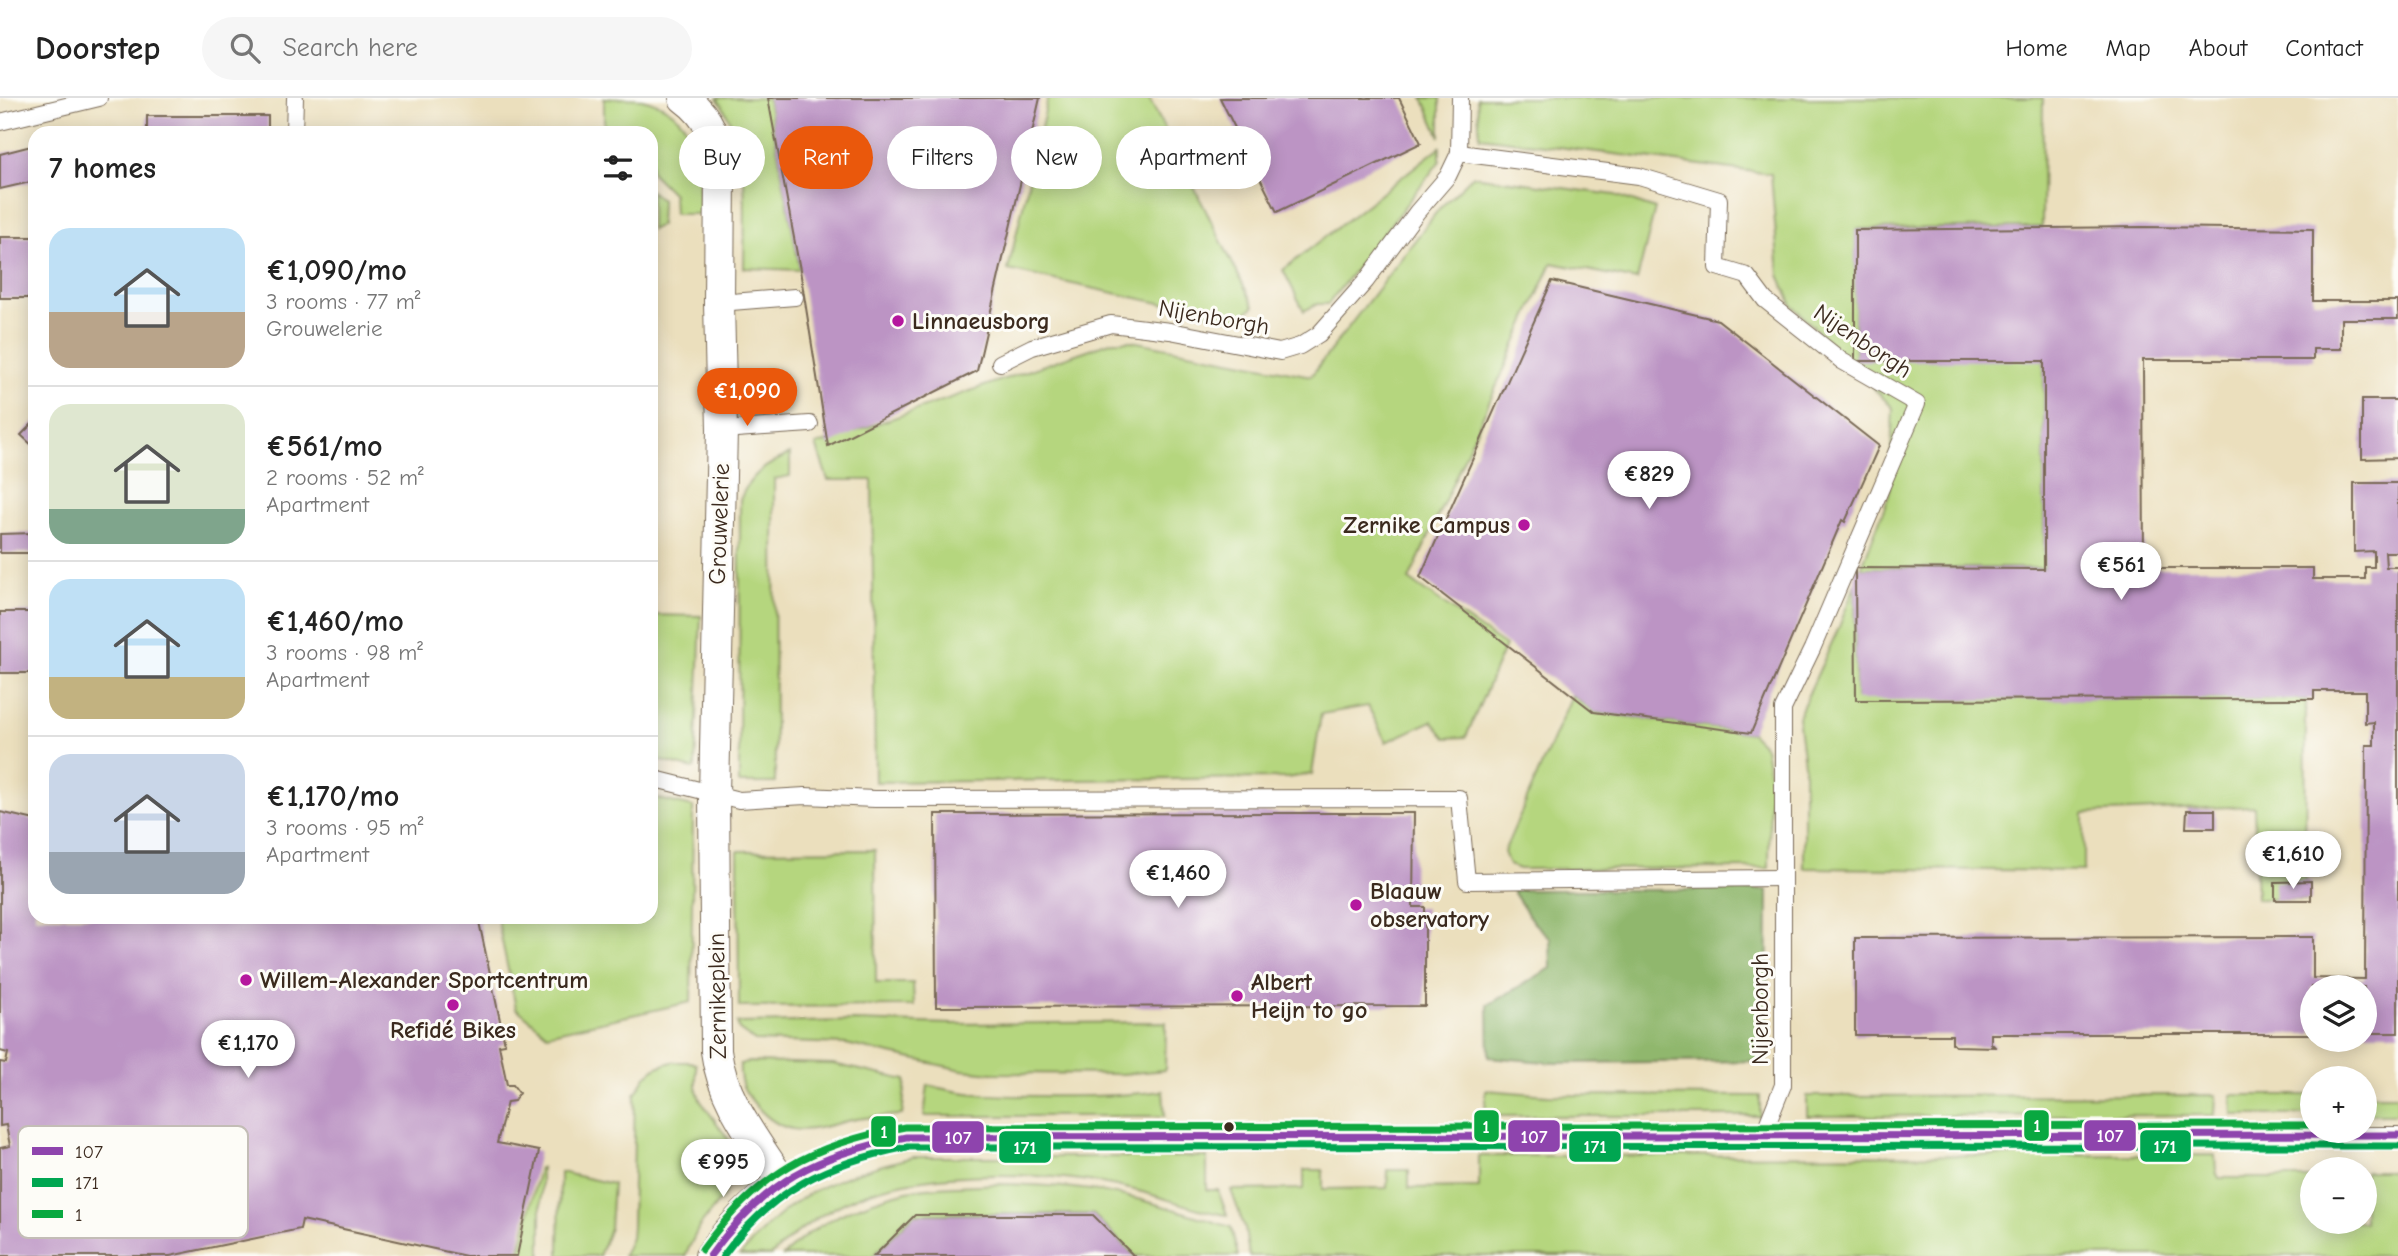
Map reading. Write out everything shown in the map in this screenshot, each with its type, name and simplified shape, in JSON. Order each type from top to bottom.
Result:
[{"type":"street","name":"Grouwelerie","points":[[684,98],[707,119],[718,150],[720,170],[722,430],[714,794]]},
{"type":"street","name":"Zernikeplein","points":[[714,794],[719,1070],[730,1098],[782,1182]]},
{"type":"street","points":[[710,1256],[734,1224],[761,1197],[782,1182]]},
{"type":"lane","points":[[0,122],[99,98]]},
{"type":"lane","points":[[294,126],[295,98]]},
{"type":"lane","name":"Nijenborgh","points":[[1000,363],[1032,347],[1111,324],[1170,331],[1280,352],[1300,346],[1319,334],[1366,281],[1417,212],[1448,176],[1459,153],[1460,98]]},
{"type":"lane","name":"Nijenborgh","points":[[1459,153],[1639,176],[1719,200],[1717,267],[1747,276],[1765,300],[1842,361],[1917,404],[1812,649],[1783,709],[1783,1085],[1763,1135]]},
{"type":"lane","points":[[719,303],[795,298]]},
{"type":"lane","points":[[722,430],[810,424]]},
{"type":"lane","points":[[658,780],[738,800],[805,796],[875,799],[1459,798],[1467,881],[1781,878]]},
{"type":"lane","points":[[782,1182],[829,1155],[866,1143],[905,1137],[2398,1135]]},
{"type":"green space","points":[[604,98],[642,99],[662,106],[684,126],[679,126],[679,189],[699,189],[700,214],[674,214],[673,194],[658,179],[658,126],[604,126]]},
{"type":"green space","points":[[717,98],[768,98],[779,157],[779,189],[785,189],[800,270],[744,268],[744,189],[765,189],[765,126],[731,126]]},
{"type":"green space","points":[[1048,98],[1149,98],[1163,126],[1116,126],[1116,189],[1195,189],[1254,306],[1238,320],[1008,270],[1027,189],[1102,189],[1102,126],[1041,126]]},
{"type":"green space","points":[[1423,98],[1440,98],[1440,137]]},
{"type":"green space","points":[[1477,98],[2043,98],[2042,227],[1856,229],[1855,358],[2044,360],[2044,568],[1864,568],[1855,591],[1856,698],[2306,699],[2305,900],[2257,899],[2254,806],[2084,813],[2084,871],[1804,868],[1804,764],[1798,717],[1839,627],[1889,495],[1893,408],[1792,305],[1779,275],[1771,174],[1480,137]]},
{"type":"green space","points":[[1440,147],[1440,161],[1328,304],[1317,304],[1304,311],[1283,270]]},
{"type":"green space","points":[[1473,176],[1615,195],[1655,209],[1637,280],[1552,263],[1409,580],[1505,646],[1466,737],[1446,738],[1432,721],[1386,742],[1368,706],[1321,714],[1312,774],[1286,778],[875,782],[872,480],[828,480],[816,445],[1113,341],[1132,341],[1311,376],[1439,209]]},
{"type":"green space","points":[[658,197],[661,200],[658,226]]},
{"type":"green space","points":[[790,454],[790,476],[774,479],[775,783],[739,783],[740,500],[749,483],[760,471]]},
{"type":"green space","points":[[658,615],[701,616],[693,769],[658,760]]},
{"type":"green space","points":[[1572,695],[1594,712],[1751,733],[1765,747],[1770,779],[1769,868],[1520,869],[1509,865],[1504,852]]},
{"type":"green space","points":[[658,799],[693,807],[691,1002],[547,1034],[516,1008],[498,924],[658,924]]},
{"type":"green space","points":[[875,850],[876,983],[913,983],[914,1006],[739,1007],[738,851]]},
{"type":"green space","points":[[1512,890],[1768,890],[1767,1061],[1556,1063],[1489,1057],[1488,1005],[1551,968],[1550,938],[1533,922]]},
{"type":"green space","points":[[853,1021],[952,1024],[1166,1022],[1165,1070],[1122,1074],[992,1073],[962,1070],[846,1044],[755,1041],[739,1030],[737,1023]]},
{"type":"green space","points":[[672,1062],[696,1064],[696,1086],[700,1100],[729,1140],[733,1174],[724,1195],[699,1227],[685,1256],[623,1256],[631,1238],[632,1226],[635,1094],[647,1075],[657,1067]]},
{"type":"green space","points":[[740,1064],[833,1064],[906,1080],[902,1115],[847,1121],[820,1128],[786,1128],[765,1115],[744,1089]]},
{"type":"green space","points":[[928,1085],[970,1093],[1011,1096],[1101,1096],[1163,1091],[1165,1116],[924,1116]]},
{"type":"green space","points":[[1486,1090],[1548,1095],[1760,1096],[1760,1116],[1485,1116]]},
{"type":"green space","points":[[2216,1095],[2215,1115],[1807,1116],[1807,1096]]},
{"type":"green space","points":[[2232,1095],[2300,1095],[2300,1115],[2233,1115]]},
{"type":"green space","points":[[2377,1095],[2398,1095],[2398,1114],[2377,1114]]},
{"type":"green space","points":[[2215,1155],[2219,1178],[2300,1178],[2300,1234],[2377,1234],[2377,1171],[2398,1171],[2398,1256],[1249,1256],[1245,1229],[1231,1190],[1304,1189],[1304,1170],[1323,1170],[1323,1189],[1387,1188],[1388,1170],[1409,1170],[1409,1188],[1479,1187],[1479,1156]]},
{"type":"green space","points":[[913,1157],[1207,1157],[1207,1190],[1218,1190],[1227,1215],[1146,1193],[1070,1179],[958,1176],[922,1180],[859,1196],[812,1222],[771,1256],[740,1256],[759,1234],[797,1201],[838,1180]]},
{"type":"green space","points":[[539,1168],[541,1256],[519,1256]]},
{"type":"green space","points":[[560,1172],[613,1184],[610,1228],[599,1256],[559,1256]]},
{"type":"green space","points":[[999,1184],[1100,1191],[1170,1208],[1231,1227],[1238,1256],[1135,1256],[1093,1214],[915,1214],[873,1256],[783,1256],[824,1223],[873,1201],[918,1189]]},
{"type":"building","name":"Linnaeusborg","points":[[768,98],[1040,98],[1034,126],[1011,126],[1011,189],[1019,189],[977,371],[828,446],[785,189],[873,189],[873,126],[779,126],[779,157]]},
{"type":"building","points":[[1220,98],[1399,98],[1421,143],[1277,212],[1266,189],[1271,189],[1271,126],[1234,126]]},
{"type":"building","points":[[147,116],[268,116],[268,126],[147,126]]},
{"type":"building","points":[[28,147],[28,183],[0,189],[0,154]]},
{"type":"building","points":[[2143,227],[2313,229],[2313,301],[2398,301],[2398,319],[2341,319],[2341,349],[2313,349],[2313,360],[2143,360],[2144,568],[2313,568],[2313,579],[2365,579],[2365,567],[2374,567],[2374,551],[2354,552],[2354,483],[2398,483],[2398,552],[2385,552],[2386,567],[2398,567],[2398,1033],[2377,1033],[2377,975],[2365,975],[2366,745],[2374,745],[2374,722],[2365,723],[2365,691],[2314,691],[2314,699],[1856,700],[1855,568],[2044,569],[2044,361],[1855,361],[1855,230]]},
{"type":"building","points":[[0,237],[28,237],[28,298],[0,298]]},
{"type":"building","points":[[1552,281],[1718,320],[1879,446],[1845,522],[1842,520],[1751,733],[1594,712],[1420,577]]},
{"type":"building","points":[[2362,400],[2398,400],[2398,458],[2362,459]]},
{"type":"building","points":[[28,428],[28,442],[21,435]]},
{"type":"building","points":[[28,533],[28,553],[0,553],[0,534]]},
{"type":"building","points":[[0,612],[28,612],[28,673],[0,673]]},
{"type":"building","points":[[2187,810],[2215,810],[2215,828],[2186,828]]},
{"type":"building","name":"Willem-Alexander Sportcentrum","points":[[0,812],[28,818],[28,924],[479,924],[505,1044],[499,1045],[507,1085],[513,1085],[519,1093],[514,1101],[507,1102],[497,1143],[539,1151],[517,1256],[466,1256],[302,1220],[300,1229],[170,1256],[0,1256],[0,1148],[10,1146],[6,1125],[0,1126],[0,1062],[6,1063],[8,1053],[0,1051]]},
{"type":"building","points":[[1414,813],[1413,907],[1425,907],[1425,1006],[936,1007],[935,814]]},
{"type":"building","points":[[2311,881],[2311,900],[2275,900],[2275,882]]},
{"type":"building","points":[[2313,937],[2313,975],[2300,975],[2300,1034],[1991,1034],[1991,1043],[1995,1047],[1955,1046],[1952,1043],[1952,1035],[1855,1035],[1855,938]]},
{"type":"building","points":[[915,1215],[1093,1215],[1134,1256],[874,1256]]},
{"type":"transit line","name":"1","points":[[702,1250],[744,1201],[790,1166],[842,1143],[905,1127],[2300,1125]]},
{"type":"transit line","name":"107","points":[[710,1256],[751,1208],[795,1175],[845,1153],[906,1137],[2398,1135]]},
{"type":"transit line","name":"171","points":[[723,1256],[761,1213],[803,1182],[851,1161],[907,1147],[2398,1146]]},
{"type":"place","name":"Linnaeusborg","points":[[898,321]]},
{"type":"place","name":"Zernike Campus","points":[[1524,525]]},
{"type":"place","name":"Blaauw observatory","points":[[1356,905]]},
{"type":"place","name":"Willem-Alexander Sportcentrum","points":[[246,980]]},
{"type":"place","name":"Albert Heijn to go","points":[[1237,996]]},
{"type":"place","name":"Refidé Bikes","points":[[453,1005]]}]
